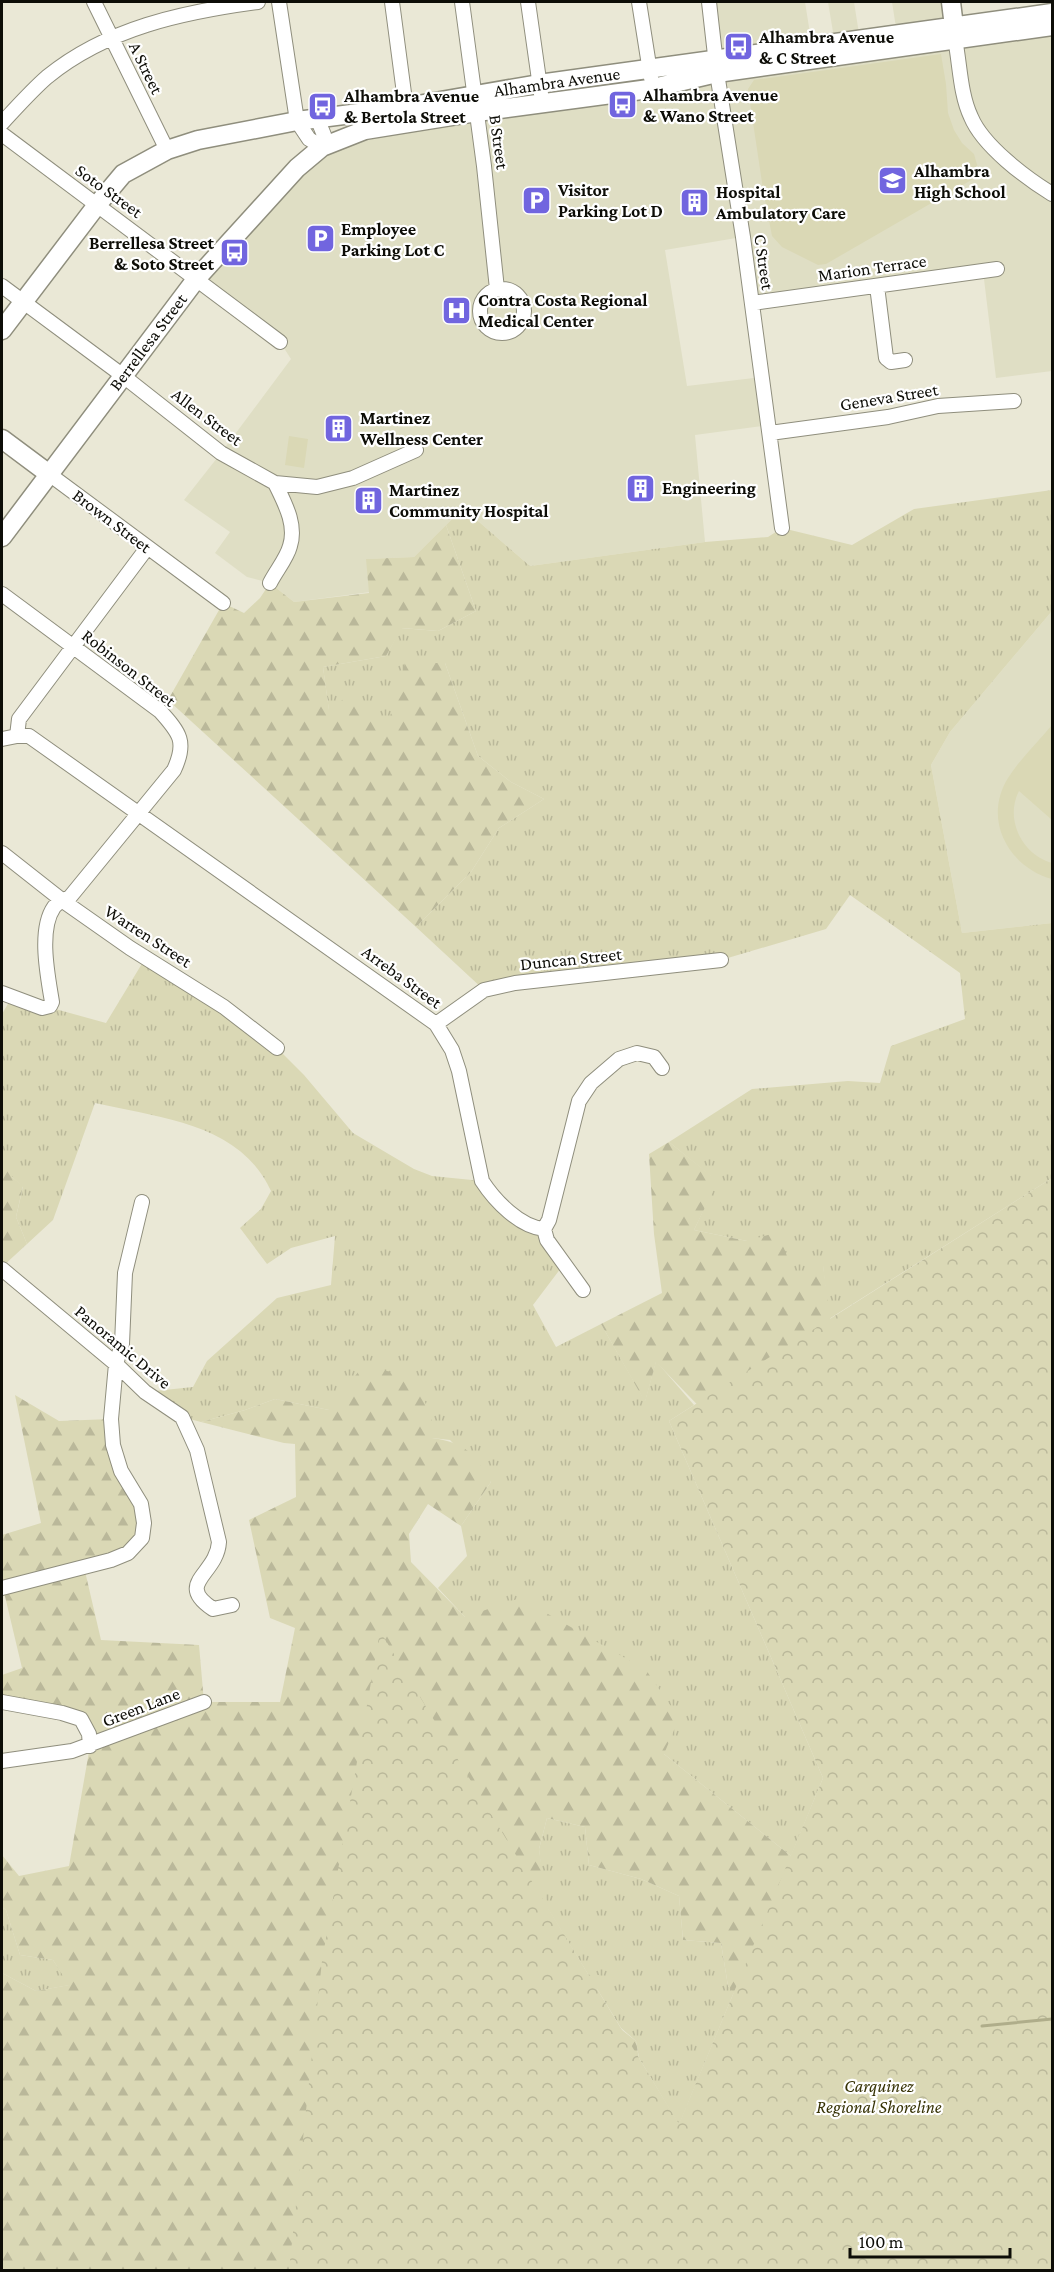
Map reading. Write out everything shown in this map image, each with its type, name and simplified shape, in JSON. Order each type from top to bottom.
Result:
[{"type":"main road","points":[[951,2],[954,32]]},
{"type":"main road","name":"Alhambra Avenue","points":[[954,32],[1053,12]]},
{"type":"main road","name":"Alhambra Avenue","points":[[2,330],[97,204],[123,174],[166,150],[226,133],[317,118],[407,116],[475,103],[539,84],[650,68],[716,66],[860,40],[1053,26]]},
{"type":"main road","name":"Alhambra Avenue","points":[[475,103],[542,105],[653,88],[716,66]]},
{"type":"main road","name":"Berrellesa Street","points":[[2,537],[197,278],[297,168],[322,147],[407,116]]},
{"type":"main road","name":"Brown Street","points":[[2,439],[49,474]]},
{"type":"street","name":"A Street","points":[[94,2],[166,150]]},
{"type":"street","points":[[2,123],[49,76],[78,56],[111,38],[186,13],[258,2]]},
{"type":"street","points":[[279,2],[297,121],[309,139],[322,147],[324,135],[317,118]]},
{"type":"street","points":[[392,2],[407,116]]},
{"type":"street","name":"B Street","points":[[462,2],[497,289]]},
{"type":"street","points":[[528,2],[542,105]]},
{"type":"street","points":[[639,2],[653,88]]},
{"type":"street","name":"C Street","points":[[709,2],[716,66],[783,528]]},
{"type":"street","points":[[954,32],[970,116],[996,150],[1039,186],[1053,194]]},
{"type":"street","name":"Soto Street","points":[[2,134],[280,342]]},
{"type":"street","name":"Marion Terrace","points":[[752,303],[997,269]]},
{"type":"street","name":"Allen Street","points":[[2,286],[122,375],[221,453],[275,483],[316,487],[353,478],[416,450]]},
{"type":"street","points":[[877,286],[886,358],[891,362],[905,360]]},
{"type":"street","name":"Geneva Street","points":[[770,433],[888,417],[938,406],[1014,401]]},
{"type":"street","name":"Brown Street","points":[[49,474],[223,603]]},
{"type":"street","points":[[270,583],[290,546],[291,538],[289,512],[275,483]]},
{"type":"street","points":[[2,739],[17,736],[19,719],[147,548]]},
{"type":"street","name":"Robinson Street","points":[[2,594],[160,711],[174,726],[182,742],[181,756],[174,770],[70,897],[54,907],[46,927],[46,951],[52,1002],[50,1006],[42,1008],[2,993]]},
{"type":"street","name":"Arreba Street","points":[[17,736],[29,736],[436,1024],[452,1050],[459,1071],[482,1181],[491,1195],[518,1217],[533,1228],[544,1229]]},
{"type":"street","name":"Warren Street","points":[[2,853],[63,901],[130,948],[224,1007],[277,1048]]},
{"type":"street","name":"Duncan Street","points":[[436,1024],[484,990],[515,983],[721,960]]},
{"type":"street","points":[[583,1290],[548,1240],[544,1229],[549,1220],[579,1101],[591,1083],[619,1059],[637,1053],[654,1057],[662,1068]]},
{"type":"street","points":[[2,1588],[111,1560],[128,1553],[142,1538],[144,1523],[141,1504],[121,1471],[113,1445],[111,1419],[116,1364],[122,1344],[125,1274],[142,1202]]},
{"type":"street","name":"Panoramic Drive","points":[[2,1269],[116,1364],[145,1392],[182,1417],[197,1450],[219,1542],[219,1554],[197,1584],[195,1592],[200,1600],[213,1609],[231,1605]]},
{"type":"street","points":[[114,1386],[122,1380],[130,1379]]},
{"type":"street","points":[[2,1702],[62,1713],[81,1719],[89,1734],[90,1746]]},
{"type":"street","name":"Green Lane","points":[[2,1761],[53,1755],[90,1746],[204,1702]]},
{"type":"shaded area","points":[[709,2],[805,2],[812,46],[715,58]]},
{"type":"shaded area","points":[[828,2],[854,2],[860,40],[835,44]]},
{"type":"shaded area","points":[[892,2],[951,2],[954,26],[897,34]]},
{"type":"shaded area","name":"Contra Costa Regional Medical Center","points":[[1052,26],[1052,371],[996,378],[983,271],[752,303],[742,237],[665,250],[687,386],[762,377],[769,425],[695,435],[705,542],[530,566],[463,508],[414,557],[367,559],[370,592],[294,602],[270,583],[247,577],[215,553],[230,532],[184,500],[291,359],[280,342],[197,278],[297,168],[345,137]]},
{"type":"shaded area","points":[[1052,611],[1052,923],[962,933],[931,765],[950,732]]},
{"type":"green space","points":[[941,54],[948,113],[962,143],[974,154],[980,175],[826,264],[818,265],[782,247],[772,236],[763,189],[748,89],[754,80]]},
{"type":"green space","points":[[289,436],[308,439],[304,468],[285,465]]},
{"type":"green space","points":[[1052,490],[1052,611],[950,732],[931,765],[962,933],[1052,923],[1052,1178],[829,1319],[823,1266],[794,1276],[747,1241],[694,1230],[717,1181],[669,1142],[752,1089],[848,1081],[880,1083],[891,1046],[965,1019],[960,973],[850,895],[826,929],[721,960],[484,990],[416,927],[471,872],[499,828],[544,799],[511,782],[478,756],[445,663],[383,739],[329,711],[323,667],[386,656],[401,628],[438,631],[476,611],[446,525],[463,508],[530,566],[705,542],[768,537],[782,528],[852,545],[914,509]]},
{"type":"green space","points":[[446,525],[476,611],[438,631],[402,628],[386,656],[323,667],[329,710],[357,689],[384,738],[405,663],[445,663],[478,756],[511,782],[544,799],[499,828],[471,872],[416,927],[168,700],[223,603],[244,613],[260,598],[270,583],[294,602],[369,593],[366,559],[414,557]]},
{"type":"green space","points":[[1052,725],[1052,820],[1019,791],[1014,813],[1015,824],[1025,844],[1032,852],[1052,863],[1052,879],[1023,864],[1012,853],[999,825],[998,810],[1001,794],[1008,778]]},
{"type":"green space","points":[[146,957],[277,1048],[304,1075],[353,1133],[414,1169],[432,1176],[482,1181],[533,1228],[564,1264],[533,1305],[556,1347],[601,1324],[645,1401],[656,1361],[694,1405],[669,1421],[823,1778],[791,1856],[664,1754],[465,1617],[438,1588],[467,1556],[461,1526],[491,1482],[450,1440],[432,1438],[432,1419],[329,1410],[275,1399],[201,1422],[182,1417],[145,1392],[193,1387],[207,1361],[277,1298],[331,1285],[335,1236],[291,1248],[267,1264],[240,1228],[261,1209],[271,1191],[257,1168],[240,1151],[219,1137],[196,1127],[95,1103],[53,1220],[27,1244],[16,1217],[23,1187],[12,1177],[2,1153],[2,1014],[12,997],[106,1023]]},
{"type":"green space","points":[[669,1142],[718,1181],[694,1230],[747,1241],[778,1232],[794,1275],[823,1265],[834,1346],[718,1426],[656,1362],[645,1402],[601,1324],[662,1293],[654,1234],[649,1154]]},
{"type":"green space","points":[[2,1153],[11,1154],[18,1166],[12,1177],[23,1186],[16,1217],[27,1244],[2,1267]]},
{"type":"green space","name":"Carquinez Regional Shoreline","points":[[1052,1178],[1052,2270],[289,2270],[322,1961],[380,1631],[679,2124],[823,1778],[669,1421]]},
{"type":"green space","points":[[362,1367],[393,1372],[417,1383],[432,1419],[432,1438],[453,1443],[468,1451],[480,1464],[491,1482],[461,1526],[428,1504],[409,1534],[411,1562],[465,1617],[520,1598],[646,1670],[679,1718],[664,1754],[791,1856],[749,2013],[728,1986],[721,1943],[683,1940],[679,1896],[641,1879],[589,1865],[585,1827],[547,1818],[539,1849],[557,1974],[599,1975],[594,2008],[636,2041],[650,2125],[627,2270],[2,2270],[2,1973],[36,1991],[69,1985],[53,1960],[20,1955],[6,1910],[2,1907],[2,1855],[19,1876],[69,1866],[90,1746],[85,1724],[2,1702],[2,1675],[22,1668],[2,1588],[2,1535],[41,1523],[15,1395],[59,1421],[111,1419],[144,1523],[128,1553],[84,1567],[101,1640],[199,1645],[204,1702],[280,1702],[295,1628],[270,1618],[249,1520],[296,1497],[295,1444],[201,1422],[275,1399],[329,1410]]},
{"type":"green space","points":[[547,1818],[585,1827],[589,1865],[641,1879],[679,1896],[683,1940],[721,1943],[728,1986],[734,1992],[679,2125],[639,2058],[636,2041],[621,2028],[545,1904],[539,1849]]},
{"type":"green space","points":[[2,1907],[6,1910],[20,1955],[53,1960],[70,1985],[36,1991],[2,1973]]},
{"type":"waterway","points":[[982,2026],[1052,2019]]},
{"type":"place","name":"Alhambra Avenue & C Street","points":[[738,47]]},
{"type":"place","name":"Alhambra Avenue & Wano Street","points":[[622,105]]},
{"type":"place","name":"Alhambra Avenue & Bertola Street","points":[[323,106]]},
{"type":"place","name":"Alhambra High School","points":[[893,181]]},
{"type":"place","name":"Visitor Parking Lot D","points":[[537,200]]},
{"type":"place","name":"Hospital Ambulatory Care","points":[[695,202]]},
{"type":"place","name":"Employee Parking Lot C","points":[[320,239]]},
{"type":"place","name":"Berrellesa Street & Soto Street","points":[[235,253]]},
{"type":"place","name":"Contra Costa Regional Medical Center","points":[[457,310]]},
{"type":"place","name":"Martinez Wellness Center","points":[[339,428]]},
{"type":"place","name":"Engineering","points":[[641,488]]},
{"type":"place","name":"Martinez Community Hospital","points":[[368,500]]}]
